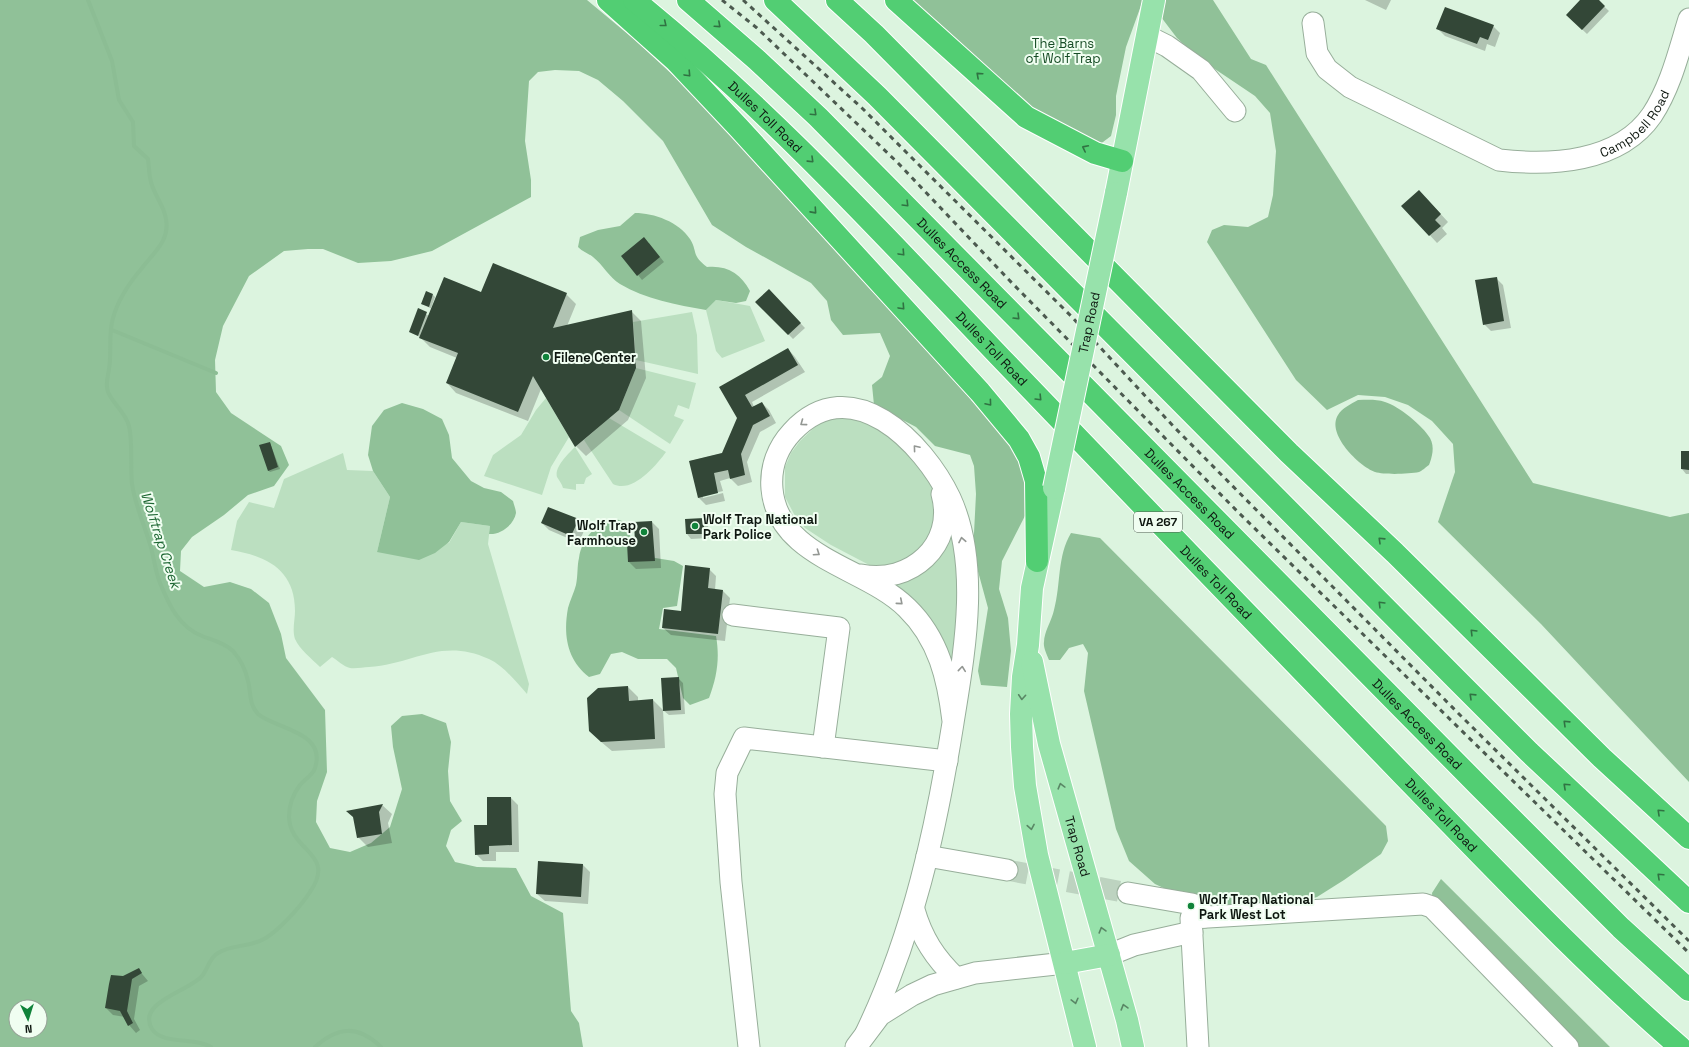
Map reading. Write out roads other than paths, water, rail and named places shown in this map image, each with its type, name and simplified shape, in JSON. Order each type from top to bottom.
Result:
[{"type":"highway","points":[[608,0],[675,60],[734,122],[975,386],[1019,440],[1029,457],[1036,481],[1037,560]]},
{"type":"highway","name":"Dulles Toll Road","points":[[634,0],[716,69],[815,163],[1223,590],[1444,817],[1601,973],[1680,1047]]},
{"type":"highway","name":"Dulles Access Road","points":[[688,0],[757,60],[818,117],[1479,786],[1621,928],[1689,990]]},
{"type":"highway","points":[[775,0],[877,96],[1465,688],[1689,902]]},
{"type":"highway","points":[[837,0],[890,50],[1284,447],[1395,553],[1529,687],[1689,838]]},
{"type":"highway","points":[[896,0],[1026,117],[1095,153],[1122,161]]},
{"type":"main road","name":"Trap Road","points":[[1086,1047],[1036,855],[1025,786],[1021,714],[1023,677],[1037,560],[1054,488],[1116,193],[1154,0]]},
{"type":"main road","name":"Trap Road","points":[[1028,645],[1049,744],[1128,1020],[1133,1047]]},
{"type":"main road","points":[[1065,963],[1109,955]]},
{"type":"street","name":"Campbell Road","points":[[1313,22],[1317,53],[1327,69],[1350,87],[1499,160],[1526,163],[1571,160],[1596,153],[1624,141],[1639,129],[1651,116],[1661,99],[1689,19]]},
{"type":"street","points":[[1147,36],[1167,46],[1201,70],[1234,111]]},
{"type":"street","points":[[861,1040],[900,953],[914,910],[927,856],[947,761],[962,677],[968,588],[959,526],[950,499],[927,461],[910,440],[894,426],[865,411],[850,408],[827,409],[810,417],[796,428],[786,439],[778,453],[773,467],[772,486],[774,501],[780,515],[789,529],[805,544],[829,561],[892,595],[922,624],[934,644],[944,670],[953,721]]},
{"type":"street","points":[[855,574],[871,577],[885,577],[899,574],[913,568],[924,560],[933,549],[943,520],[944,500],[939,480]]},
{"type":"street","points":[[733,615],[839,628],[823,747]]},
{"type":"street","points":[[749,1047],[725,794],[727,773],[744,738],[947,761]]},
{"type":"street","points":[[927,856],[1008,870]]},
{"type":"street","points":[[1128,893],[1192,904],[1200,909],[1198,924],[1198,1047]]},
{"type":"street","points":[[1109,955],[1134,945],[1198,924],[1423,904],[1432,907],[1568,1047]]},
{"type":"street","points":[[914,910],[919,928],[926,943],[945,968],[956,978]]},
{"type":"street","points":[[861,1040],[880,1015],[932,985],[994,970],[1065,963]]},
{"type":"waterway","name":"Wolftrap Creek","points":[[88,0],[112,61],[119,100],[133,122],[134,146],[148,159],[152,187],[165,214],[167,227],[166,234],[160,246],[129,285],[115,311],[111,330],[110,363],[107,383],[107,389],[110,396],[125,417],[129,426],[131,439],[131,477],[133,492],[150,544],[158,578],[171,607],[187,627],[202,636],[226,646],[236,654],[246,673],[253,707],[258,714],[307,739],[314,746],[317,756],[315,768],[311,775],[295,792],[289,813],[291,829],[296,838],[315,860],[318,869],[317,879],[310,892],[288,919],[275,932],[257,942],[223,950],[218,953],[215,955],[202,976],[166,998],[151,1011],[149,1020],[152,1029],[157,1034],[171,1039],[197,1042],[211,1047]]},
{"type":"waterway","points":[[112,330],[216,373]]},
{"type":"waterway","name":"Wolftrap Creek","points":[[315,1047],[332,1035],[348,1031],[364,1035],[381,1047]]},
{"type":"tunnel","points":[[1007,870],[1128,893]]},
{"type":"railway","points":[[722,0],[757,28],[898,163],[1012,283],[1239,513],[1689,953]]},
{"type":"railway","points":[[743,0],[863,109],[1071,316],[1175,428],[1460,715],[1689,941]]},
{"type":"place","name":"Filene Center","points":[[546,357]]},
{"type":"place","name":"Wolf Trap National Park Police","points":[[695,526]]},
{"type":"place","name":"Wolf Trap Farmhouse","points":[[644,532]]},
{"type":"place","name":"Wolf Trap National Park West Lot","points":[[1191,906]]},
{"type":"park label","name":"The Barns of Wolf Trap","points":[[1063,50]]}]
